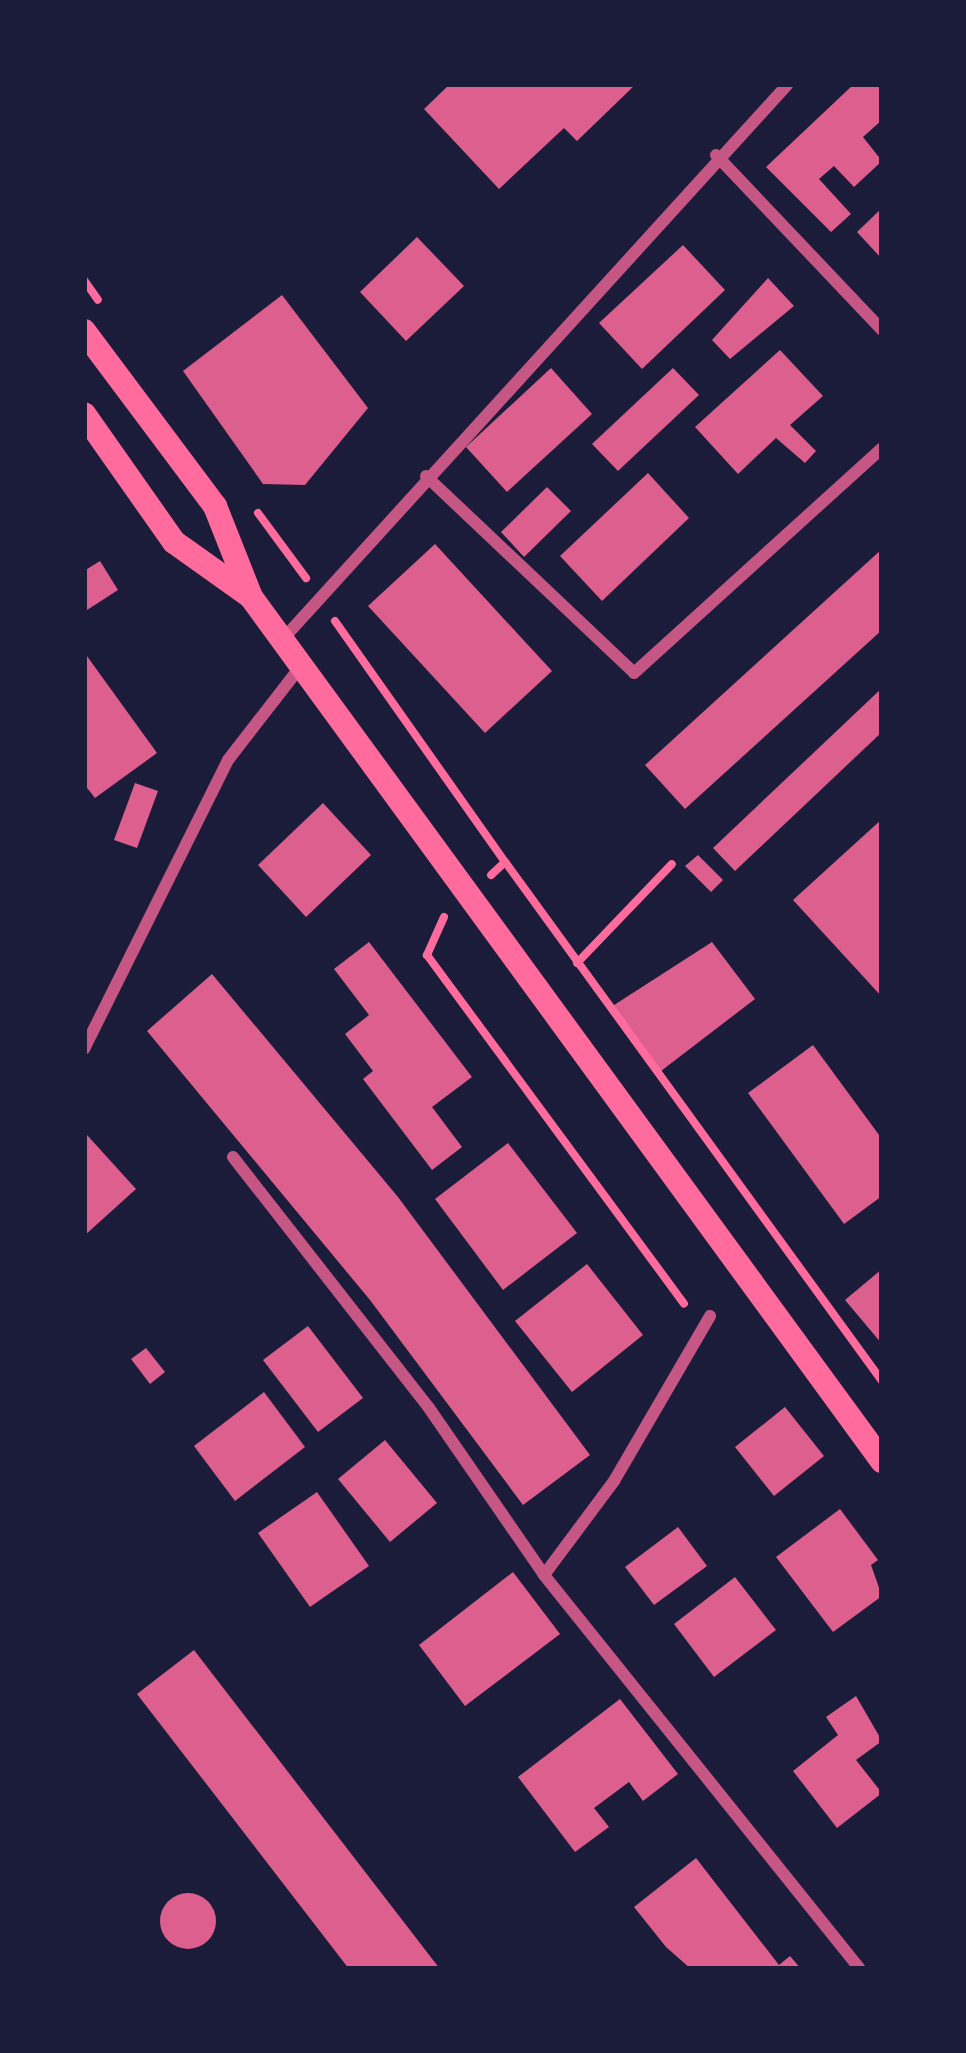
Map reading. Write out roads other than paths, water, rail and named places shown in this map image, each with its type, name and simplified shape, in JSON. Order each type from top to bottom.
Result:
[{"type":"main road","points":[[84,331],[215,506],[251,597],[882,1461]]},
{"type":"main road","points":[[84,414],[174,542],[251,597]]},
{"type":"street","points":[[283,639],[716,155],[788,84]]},
{"type":"street","points":[[716,155],[882,330]]},
{"type":"street","points":[[426,476],[634,673],[882,448]]},
{"type":"street","points":[[84,1049],[228,760],[301,665]]},
{"type":"street","points":[[233,1157],[429,1408],[544,1575],[860,1969]]},
{"type":"street","points":[[544,1575],[614,1481],[710,1316]]}]
